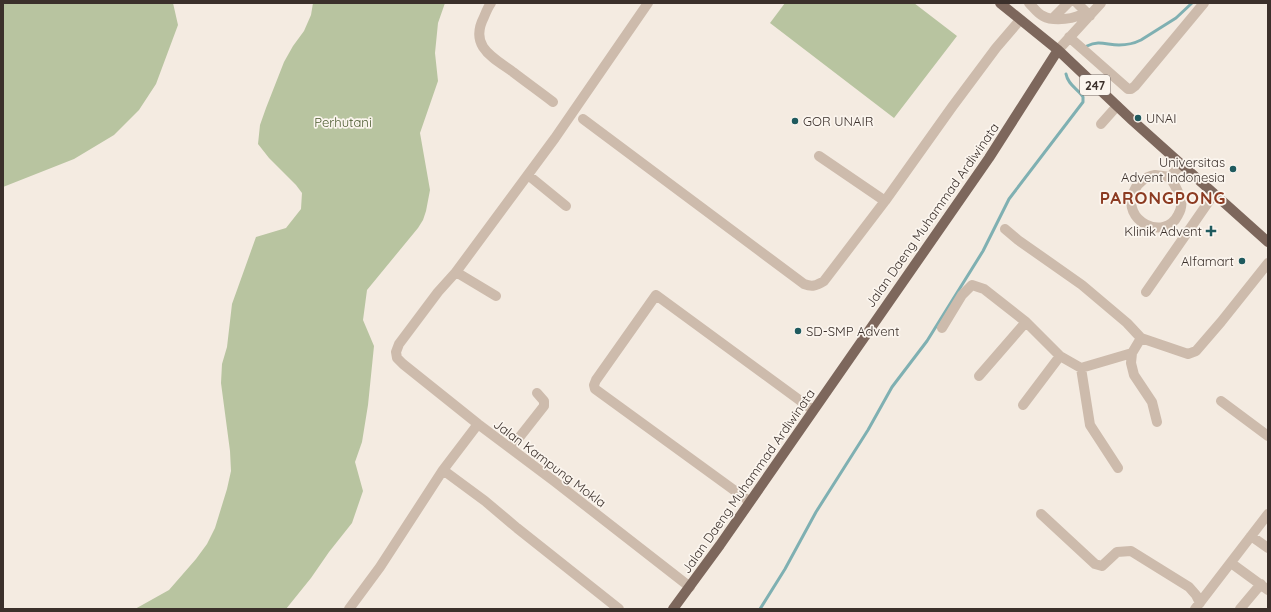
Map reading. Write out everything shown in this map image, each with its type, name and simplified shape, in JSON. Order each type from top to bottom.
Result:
[{"type":"main road","name":"247","points":[[1000,3],[1058,50],[1117,106],[1268,242]]},
{"type":"main road","name":"Jalan Daeng Muhammad Ardiwinata","points":[[676,608],[988,158],[1058,50]]},
{"type":"street","points":[[491,3],[479,26],[479,39],[483,49],[494,59],[553,102]]},
{"type":"street","points":[[496,296],[456,272],[528,175],[648,3]]},
{"type":"street","points":[[1029,3],[1043,16],[1053,18],[1066,19],[1088,14]]},
{"type":"street","points":[[1053,18],[1068,3]]},
{"type":"street","points":[[1077,3],[1088,14]]},
{"type":"street","points":[[1058,50],[1088,14],[1101,3]]},
{"type":"street","points":[[1069,37],[1131,90],[1204,3]]},
{"type":"street","points":[[583,118],[770,260],[804,284],[817,286],[824,281],[885,201],[996,48],[1020,20]]},
{"type":"street","points":[[1101,124],[1117,106]]},
{"type":"street","points":[[820,156],[885,201]]},
{"type":"street","points":[[1170,177],[1181,164]]},
{"type":"street","points":[[528,175],[566,206]]},
{"type":"street","points":[[1154,175],[1170,177],[1181,200],[1181,209],[1176,218],[1172,223],[1163,227],[1152,226],[1139,220],[1135,216],[1131,205],[1133,194],[1139,182],[1144,178],[1154,175]]},
{"type":"street","points":[[1146,292],[1214,194]]},
{"type":"street","points":[[1005,229],[1018,240],[1082,285],[1127,323],[1141,338],[1188,354],[1196,351],[1268,263]]},
{"type":"street","name":"Jalan Kampung Mokla","points":[[456,272],[438,292],[399,344],[396,352],[397,358],[478,424],[690,586]]},
{"type":"street","points":[[942,328],[962,295],[972,284],[984,289],[1026,322],[1060,356],[1081,368],[1132,353]]},
{"type":"street","points":[[749,501],[595,389],[594,385],[596,380],[656,295],[813,410]]},
{"type":"street","points":[[979,376],[1026,322]]},
{"type":"street","points":[[1141,338],[1132,353],[1131,363],[1134,375],[1152,402],[1157,422]]},
{"type":"street","points":[[1023,405],[1060,356]]},
{"type":"street","points":[[1081,368],[1090,425],[1118,468]]},
{"type":"street","points":[[511,448],[544,406],[544,402],[536,393]]},
{"type":"street","points":[[1221,401],[1268,436]]},
{"type":"street","points":[[349,609],[380,567],[443,470],[478,424]]},
{"type":"street","points":[[443,470],[485,501],[619,609]]},
{"type":"street","points":[[1042,514],[1095,564],[1102,566],[1117,552],[1130,551],[1189,587],[1196,596],[1198,606]]},
{"type":"street","points":[[1198,606],[1268,514]]},
{"type":"street","points":[[1251,536],[1268,548]]},
{"type":"street","points":[[1231,563],[1264,587],[1240,609]]},
{"type":"green space","points":[[3,3],[173,3],[178,25],[156,84],[139,110],[114,135],[74,159],[3,187]]},
{"type":"green space","name":"Perhutani","points":[[313,3],[445,3],[438,23],[435,53],[438,81],[420,133],[430,190],[426,211],[418,228],[367,290],[363,320],[374,346],[368,405],[362,442],[355,462],[363,491],[352,523],[286,609],[135,609],[169,590],[196,559],[207,544],[215,528],[227,489],[231,471],[230,451],[221,383],[222,364],[227,347],[232,304],[256,237],[286,228],[301,209],[302,193],[258,144],[260,125],[284,62],[304,31],[311,15]]},
{"type":"green space","points":[[785,3],[914,3],[957,36],[894,118],[770,23]]},
{"type":"waterway","points":[[1087,46],[1095,43],[1125,45],[1139,41],[1176,18],[1192,3]]},
{"type":"waterway","points":[[760,609],[785,569],[816,512],[868,430],[892,387],[927,341],[983,251],[1009,199],[1083,102],[1083,97],[1071,84],[1066,74]]},
{"type":"place","name":"UNAI","points":[[1138,118]]},
{"type":"place","name":"GOR UNAIR","points":[[795,121]]},
{"type":"place","name":"Universitas Advent Indonesia","points":[[1233,169]]},
{"type":"place","name":"Klinik Advent","points":[[1211,231]]},
{"type":"place","name":"Alfamart","points":[[1242,261]]},
{"type":"place","name":"SD-SMP Advent","points":[[798,331]]},
{"type":"district","name":"PARONGPONG","points":[[1163,197]]}]
